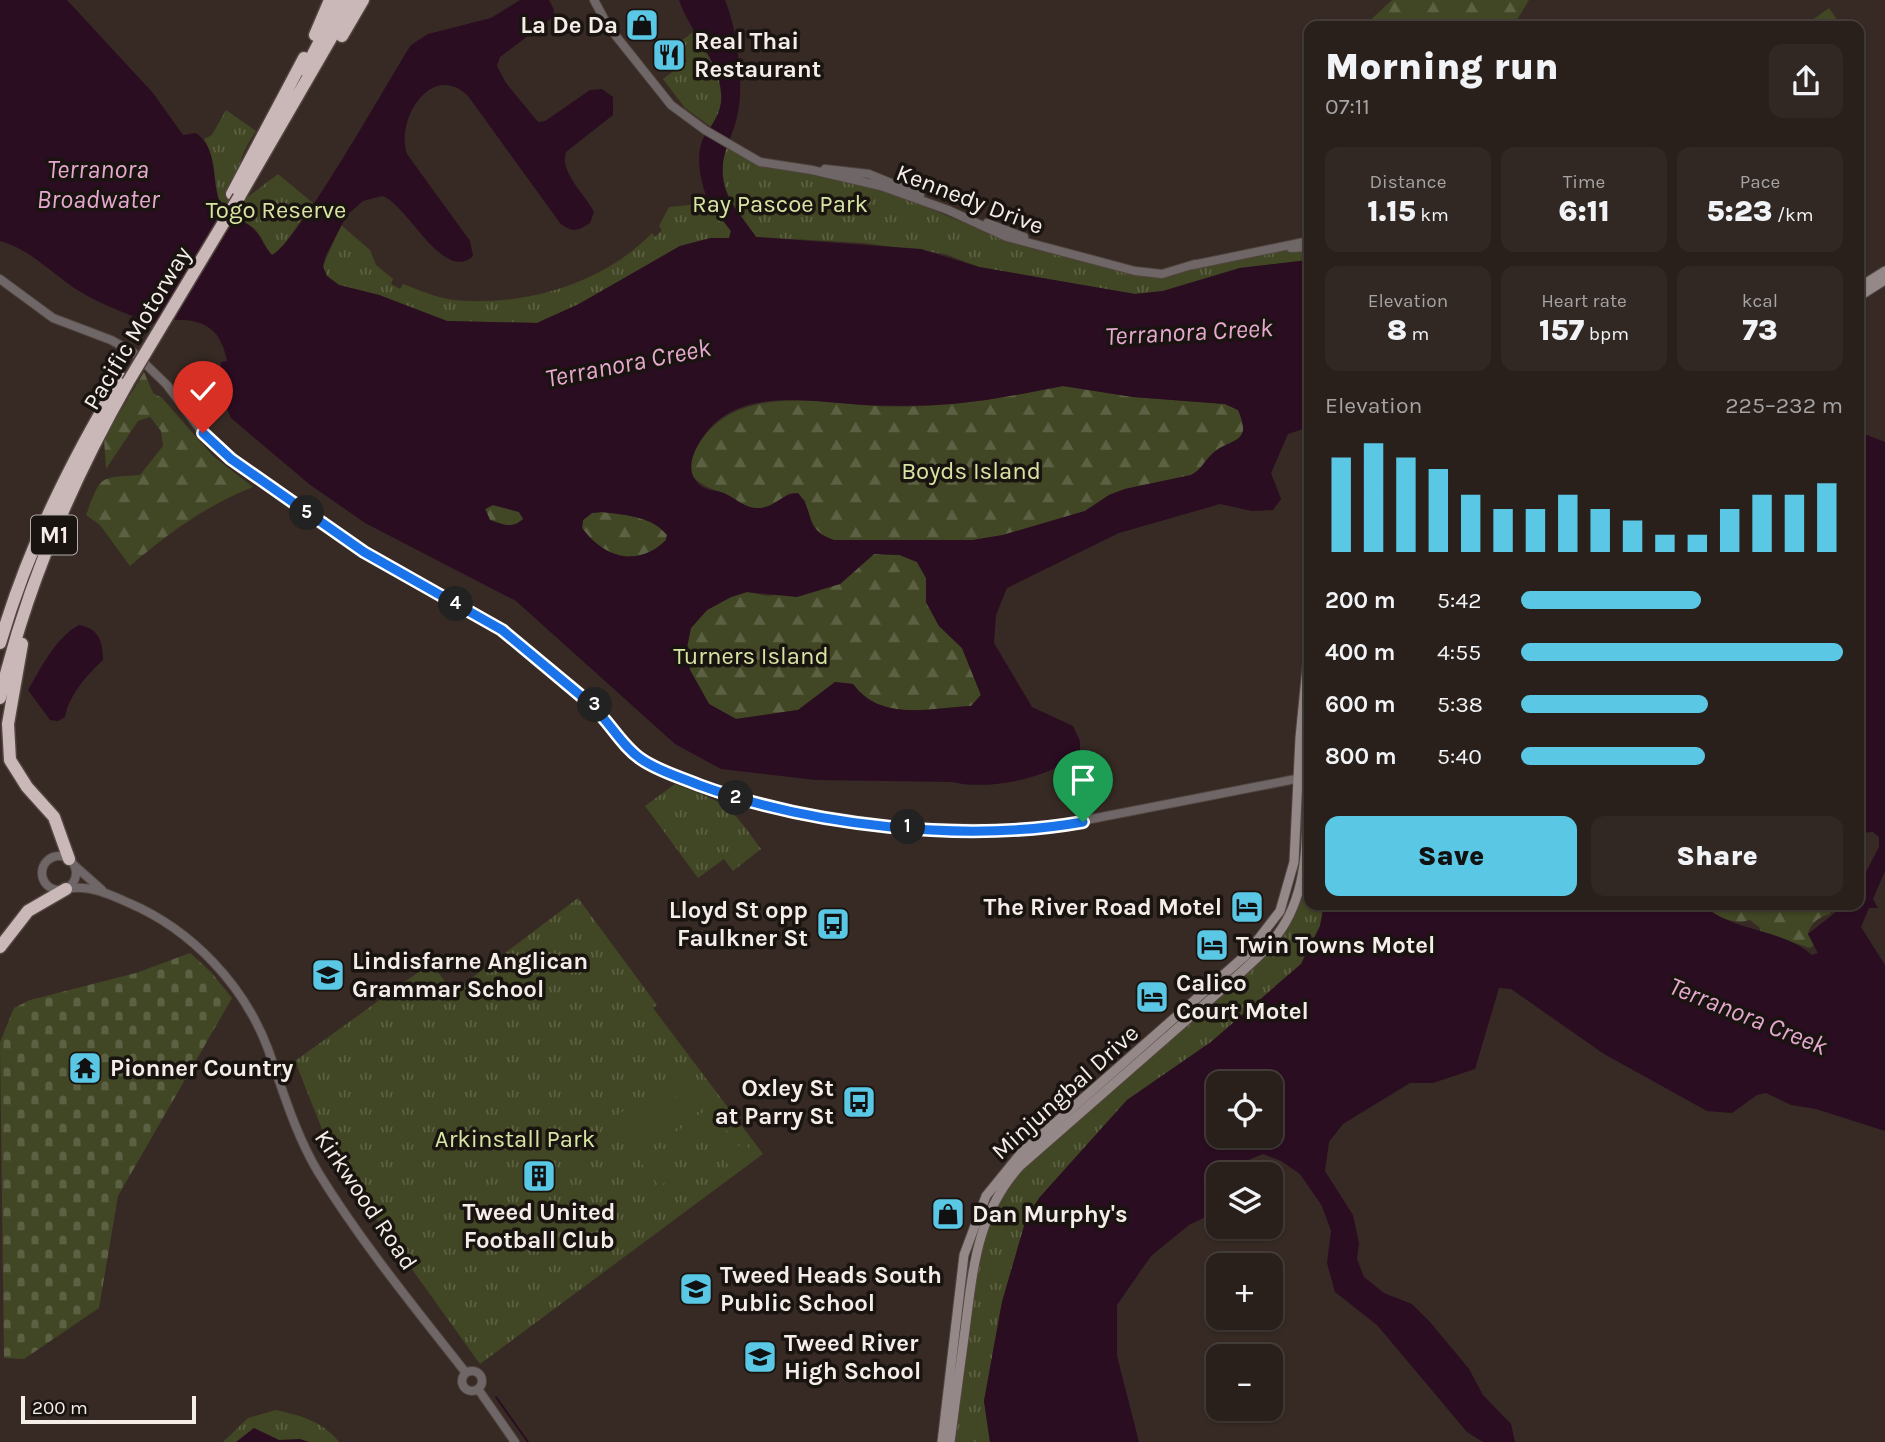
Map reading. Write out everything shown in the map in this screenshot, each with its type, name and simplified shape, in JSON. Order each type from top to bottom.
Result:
[{"type":"highway","points":[[236,195],[330,0]]},
{"type":"highway","name":"Pacific Motorway","points":[[0,643],[19,583],[53,500],[236,195],[341,0]]},
{"type":"highway","name":"Pacific Motorway","points":[[236,195],[289,114],[353,0]]},
{"type":"highway","points":[[289,114],[331,56],[363,0]]},
{"type":"highway","name":"Pacific Motorway","points":[[0,698],[18,631],[78,477],[125,380]]},
{"type":"highway","points":[[18,631],[23,638],[8,724],[10,760],[26,788],[54,817],[71,861]]},
{"type":"highway","points":[[0,947],[28,911],[67,889]]},
{"type":"main road","points":[[1864,284],[1885,271]]},
{"type":"main road","points":[[1864,293],[1885,280]]},
{"type":"main road","name":"Minjungbal Drive","points":[[942,1442],[964,1255],[976,1216],[986,1196],[1021,1153],[1228,972],[1268,930],[1286,897],[1293,869],[1304,740]]},
{"type":"main road","name":"Minjungbal Drive","points":[[1304,767],[1304,829]]},
{"type":"main road","name":"Minjungbal Drive","points":[[950,1442],[975,1249],[986,1216],[998,1194],[1026,1160],[1229,983],[1277,934],[1293,906],[1304,863]]},
{"type":"street","name":"Kennedy Drive","points":[[594,0],[608,26],[670,104],[705,130],[766,164],[812,170],[891,190],[948,210],[1007,237],[1135,271],[1162,274],[1195,264],[1304,242]]},
{"type":"street","name":"Kennedy Drive","points":[[812,170],[851,170],[869,174],[1015,234],[1145,270],[1195,264]]},
{"type":"street","points":[[851,170],[853,174],[891,190]]},
{"type":"street","name":"Kennedy Drive","points":[[1264,249],[1304,247]]},
{"type":"street","points":[[0,279],[53,318],[111,340],[134,352],[167,385],[203,433],[231,459],[383,564],[502,630],[586,700],[585,708],[594,708],[638,756],[681,778],[767,807],[902,827],[1035,830],[1302,777]]},
{"type":"street","points":[[60,856],[71,861],[76,877],[67,889],[50,888],[42,873],[50,859],[60,856]]},
{"type":"street","name":"Kirkwood Road","points":[[71,861],[110,895]]},
{"type":"street","name":"Kirkwood Road","points":[[67,889],[85,888],[110,895],[144,910],[179,933],[211,960],[233,986],[261,1032],[288,1110],[318,1172],[418,1312],[466,1373]]},
{"type":"street","points":[[472,1371],[480,1375],[482,1381],[478,1389],[471,1391],[464,1387],[462,1380],[466,1373],[472,1371]]},
{"type":"street","points":[[478,1389],[515,1442]]},
{"type":"green space","points":[[1392,0],[1529,0],[1516,21],[1369,21]]},
{"type":"green space","points":[[1829,8],[1838,21],[1811,21]]},
{"type":"green space","points":[[693,32],[714,66],[722,89],[722,101],[711,127],[685,108],[663,79],[687,61],[676,45]]},
{"type":"green space","name":"Togo Reserve","points":[[226,110],[256,131],[240,164],[240,180],[245,199],[278,174],[313,203],[279,252],[272,255],[256,231],[228,214],[218,199],[204,139],[212,135]]},
{"type":"green space","name":"Ray Pascoe Park","points":[[725,146],[768,168],[829,175],[877,187],[1018,245],[1143,277],[1160,277],[1269,251],[1304,249],[1304,261],[1240,268],[1163,291],[1135,294],[979,267],[945,254],[863,243],[756,237],[729,196],[723,175]]},
{"type":"green space","points":[[709,203],[731,231],[729,238],[711,238],[680,246],[579,304],[537,323],[447,321],[379,295],[339,285],[326,276],[323,266],[341,225],[370,250],[376,265],[393,279],[391,284],[400,289],[403,284],[454,300],[507,300],[560,288],[586,278],[632,251],[652,233],[655,237],[662,230],[659,226],[669,207]]},
{"type":"green space","points":[[144,372],[153,393],[162,398],[213,456],[253,487],[188,521],[130,566],[100,525],[86,515],[95,492],[103,481],[108,478],[140,475],[163,446],[161,431],[150,417],[138,421],[106,469],[104,439]]},
{"type":"green space","name":"Boyds Island","points":[[1063,386],[1133,397],[1225,404],[1238,410],[1243,430],[1237,439],[1218,449],[1191,475],[1125,489],[1109,495],[1085,511],[1003,535],[973,540],[834,540],[817,530],[805,500],[790,493],[769,506],[751,507],[703,485],[693,476],[691,470],[693,455],[706,433],[724,418],[744,408],[791,401],[928,406],[984,400]]},
{"type":"green space","points":[[493,505],[519,512],[524,519],[512,525],[490,520],[485,509]]},
{"type":"green space","points":[[602,512],[646,520],[667,535],[666,540],[644,554],[622,556],[611,552],[600,546],[582,528],[583,520],[592,513]]},
{"type":"green space","name":"Turners Island","points":[[874,554],[899,555],[917,562],[926,578],[926,602],[939,626],[962,648],[981,695],[971,706],[922,710],[891,708],[864,696],[853,684],[835,682],[798,710],[736,719],[709,704],[690,670],[686,652],[691,628],[707,610],[747,592],[768,596],[840,584]]},
{"type":"green space","points":[[675,784],[726,807],[761,849],[733,871],[724,859],[698,878],[645,806]]},
{"type":"green space","points":[[1304,891],[1304,910],[1323,910],[1320,926],[1301,964],[1211,1042],[1127,1100],[1040,1197],[1027,1216],[1002,1302],[984,1401],[990,1442],[954,1442],[979,1252],[990,1214],[1015,1177],[1271,952],[1284,934]]},
{"type":"green space","name":"Arkinstall Park","points":[[578,898],[657,1005],[653,1008],[763,1154],[480,1364],[335,1162],[295,1061],[431,963],[453,992]]},
{"type":"green space","points":[[1709,910],[1831,910],[1830,914],[1819,918],[1811,926],[1808,934],[1814,945],[1810,948],[1761,932],[1750,920],[1725,919]]},
{"type":"green space","points":[[190,953],[211,972],[232,998],[118,1196],[99,1308],[24,1359],[4,1358],[0,1042],[14,1008],[30,1000],[136,973]]},
{"type":"green space","points":[[686,1064],[694,1075],[673,1090],[665,1080]]},
{"type":"green space","points":[[695,1077],[703,1088],[682,1104],[674,1093]]},
{"type":"green space","points":[[705,1090],[713,1101],[692,1116],[684,1106]]},
{"type":"green space","points":[[667,1098],[675,1108],[655,1124],[647,1114]]},
{"type":"green space","points":[[714,1103],[722,1114],[701,1129],[694,1119]]},
{"type":"green space","points":[[631,1105],[639,1115],[618,1131],[610,1121]]},
{"type":"green space","points":[[677,1111],[685,1121],[665,1137],[657,1127]]},
{"type":"green space","points":[[724,1116],[732,1127],[711,1143],[703,1132]]},
{"type":"green space","points":[[640,1118],[648,1128],[628,1144],[620,1134]]},
{"type":"green space","points":[[687,1124],[695,1134],[674,1150],[666,1139]]},
{"type":"green space","points":[[650,1130],[658,1141],[637,1157],[629,1146]]},
{"type":"green space","points":[[734,1130],[742,1140],[721,1156],[713,1145]]},
{"type":"green space","points":[[744,1142],[752,1153],[731,1168],[723,1158]]},
{"type":"green space","points":[[662,1147],[670,1157],[649,1173],[641,1162]]},
{"type":"green space","points":[[672,1161],[680,1171],[659,1187],[652,1176]]},
{"type":"green space","points":[[682,1174],[690,1184],[669,1200],[661,1189]]},
{"type":"green space","points":[[276,1410],[311,1420],[326,1429],[339,1442],[223,1442],[248,1418]]},
{"type":"water","points":[[0,0],[67,0],[153,93],[183,135],[196,133],[203,140],[211,156],[217,194],[222,207],[228,214],[253,228],[272,255],[284,244],[321,193],[411,45],[428,34],[491,18],[520,0],[549,0],[554,10],[553,17],[500,57],[497,66],[506,83],[538,122],[545,121],[590,90],[602,89],[613,97],[613,115],[566,152],[569,175],[594,212],[590,223],[575,230],[560,223],[468,96],[454,87],[441,85],[429,90],[419,99],[411,112],[406,126],[407,154],[470,241],[473,256],[462,262],[450,259],[426,239],[403,212],[382,196],[363,201],[347,215],[323,266],[327,276],[339,285],[379,295],[447,321],[537,323],[579,304],[680,246],[711,238],[729,238],[731,231],[707,199],[699,162],[701,144],[720,106],[719,80],[710,57],[679,0],[725,0],[736,42],[740,90],[737,117],[723,161],[724,186],[731,202],[756,237],[921,249],[979,267],[1135,294],[1163,291],[1240,268],[1304,261],[1304,429],[1288,434],[1271,473],[1281,499],[1273,510],[1252,511],[1220,504],[1119,533],[1007,588],[996,615],[994,643],[1032,707],[1073,726],[1080,741],[1080,753],[1067,762],[1036,776],[984,785],[815,780],[721,769],[675,744],[516,601],[365,523],[309,484],[231,418],[214,379],[220,373],[221,362],[227,361],[220,340],[209,327],[182,320],[154,323],[144,321],[84,294],[31,255],[0,241]],"holes":[[[1063,386],[1133,397],[1225,404],[1238,410],[1243,430],[1237,439],[1218,449],[1191,475],[1125,489],[1109,495],[1085,511],[1003,535],[973,540],[834,540],[824,536],[814,526],[798,493],[764,507],[754,508],[726,494],[701,486],[694,479],[692,471],[694,453],[710,428],[732,411],[749,405],[788,400],[936,405],[984,400]],[[493,505],[519,512],[523,519],[511,525],[490,520],[485,509]],[[602,512],[646,520],[661,529],[667,535],[666,540],[644,554],[622,556],[611,552],[600,546],[582,528],[583,520],[592,513]],[[874,554],[900,555],[917,562],[926,578],[926,602],[939,626],[962,648],[981,695],[971,706],[923,710],[892,708],[877,704],[864,696],[853,684],[835,682],[798,710],[736,719],[709,704],[690,670],[686,652],[691,628],[707,610],[747,592],[797,597],[840,584]]]},
{"type":"water","name":"Terranora Creek","points":[[1864,434],[1885,442],[1885,871],[1873,899],[1878,908],[1869,908],[1861,927],[1885,965],[1885,1131],[1816,1109],[1791,1105],[1766,1093],[1757,1095],[1732,1113],[1707,1111],[1604,1054],[1511,989],[1499,988],[1475,1069],[1433,1083],[1410,1083],[1343,1124],[1329,1142],[1325,1171],[1353,1215],[1359,1243],[1357,1259],[1364,1277],[1384,1293],[1412,1304],[1430,1322],[1469,1369],[1483,1395],[1511,1424],[1515,1442],[1483,1442],[1467,1432],[1377,1325],[1335,1292],[1327,1263],[1331,1231],[1322,1206],[1300,1174],[1283,1162],[1263,1154],[1245,1162],[1206,1162],[1206,1217],[1189,1225],[1151,1256],[1117,1305],[1117,1356],[1139,1442],[990,1442],[984,1401],[1002,1302],[1027,1216],[1040,1197],[1127,1100],[1211,1042],[1301,964],[1320,926],[1323,910],[1710,910],[1728,920],[1800,946],[1812,955],[1818,953],[1808,934],[1839,910],[1864,910],[1864,876],[1879,847],[1879,837],[1873,832],[1864,833]]},
{"type":"water","points":[[79,625],[91,629],[98,637],[103,660],[75,693],[65,717],[58,721],[50,720],[28,690],[56,645]]},
{"type":"water","points":[[254,1428],[279,1440],[300,1439],[309,1442],[236,1442]]},
{"type":"waterway","points":[[496,1397],[528,1442]]},
{"type":"place","name":"La De Da","points":[[642,25]]},
{"type":"place","name":"Real Thai Restaurant","points":[[669,55]]},
{"type":"place","name":"The River Road Motel","points":[[1247,907]]},
{"type":"place","name":"Lloyd St opp Faulkner St","points":[[833,924]]},
{"type":"place","name":"Twin Towns Motel","points":[[1212,945]]},
{"type":"place","name":"Lindisfarne Anglican Grammar School","points":[[328,975]]},
{"type":"place","name":"Calico Court Motel","points":[[1152,997]]},
{"type":"place","name":"Pionner Country","points":[[85,1068]]},
{"type":"place","name":"Oxley St at Parry St","points":[[859,1102]]},
{"type":"place","name":"Tweed United Football Club","points":[[539,1176]]},
{"type":"place","name":"Dan Murphy's","points":[[948,1214]]},
{"type":"place","name":"Tweed Heads South Public School","points":[[696,1289]]},
{"type":"place","name":"Tweed River High School","points":[[760,1357]]},
{"type":"route","points":[[203,433],[231,459],[364,552],[496,625],[566,680],[586,700],[594,701],[594,708],[635,754],[667,772],[746,802],[767,807],[890,825],[1016,832],[1083,822]]},
{"type":"water label","name":"Terranora Broadwater","points":[[98,184]]}]
